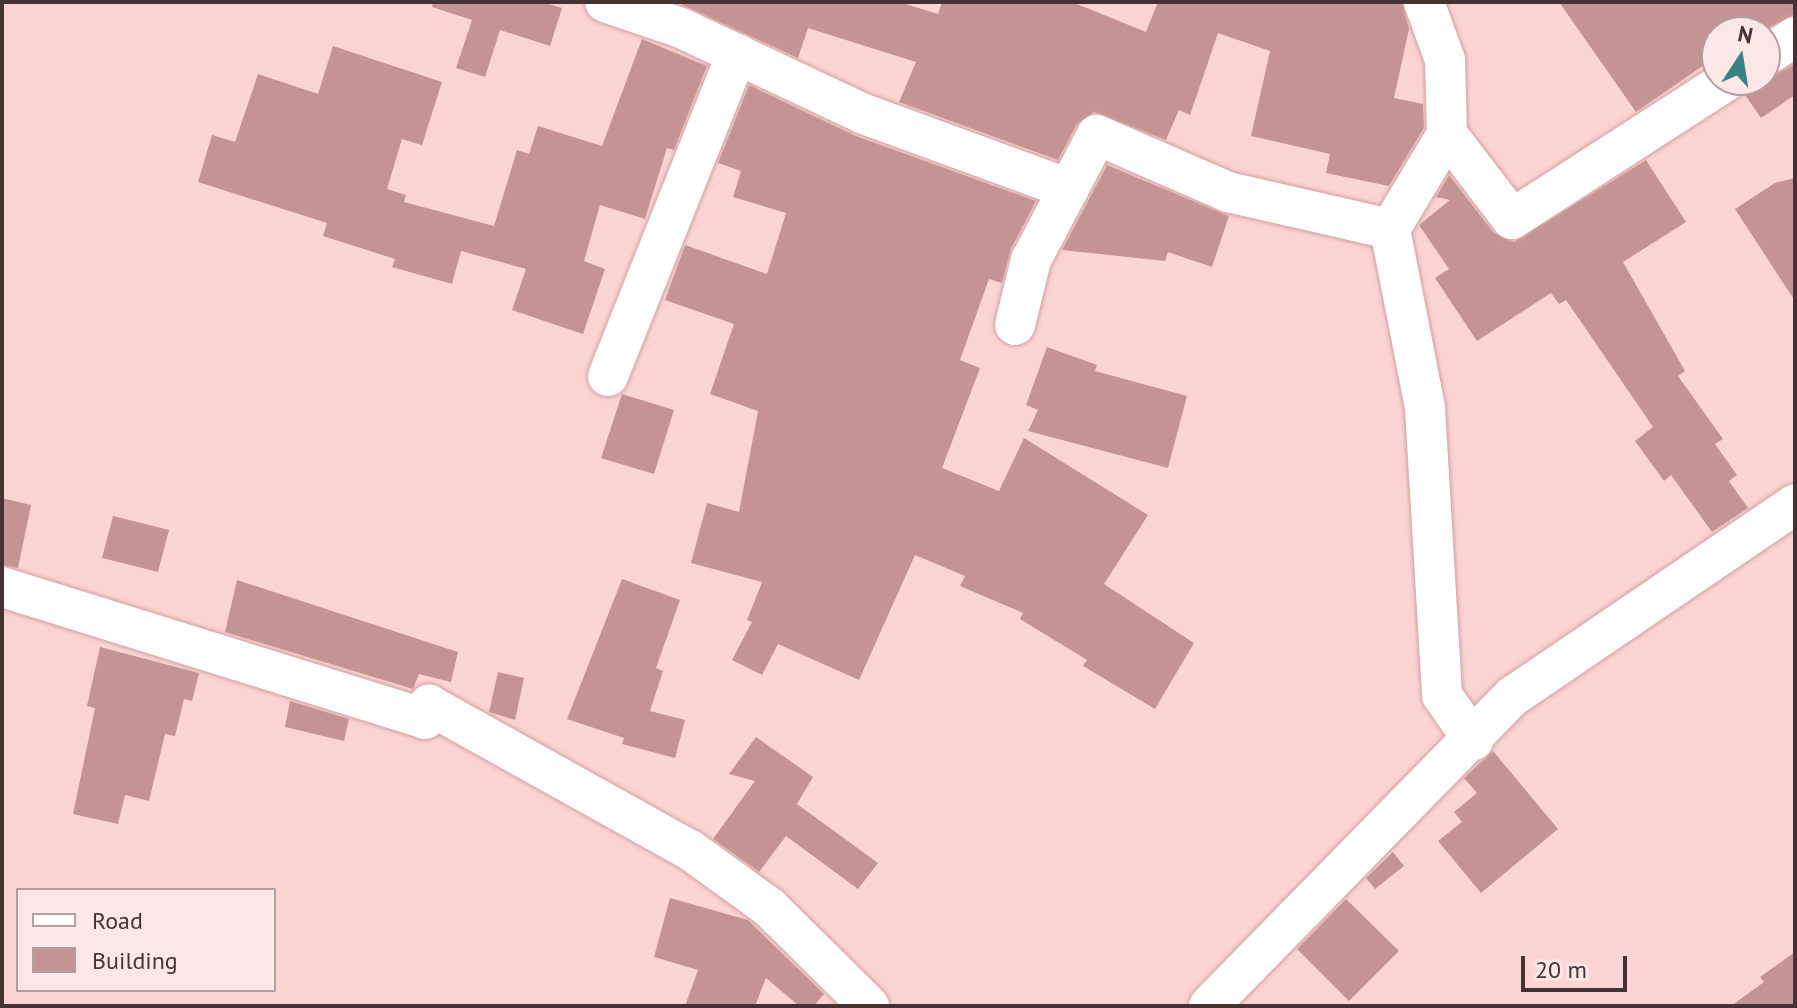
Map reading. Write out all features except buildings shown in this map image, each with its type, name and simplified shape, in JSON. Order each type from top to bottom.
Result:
[{"type":"street","points":[[605,2],[737,54],[864,114],[1069,189]]},
{"type":"street","points":[[1424,2],[1445,60],[1447,134],[1390,229],[1425,408],[1442,695],[1473,740]]},
{"type":"street","points":[[608,376],[737,54]]},
{"type":"street","points":[[1447,134],[1512,219],[1703,96]]},
{"type":"street","points":[[1015,325],[1031,260],[1097,135],[1228,192],[1390,229]]},
{"type":"street","points":[[1209,1006],[1513,696],[1795,504]]},
{"type":"street","points":[[2,587],[425,719],[429,705],[690,850],[770,908],[869,1006]]}]
